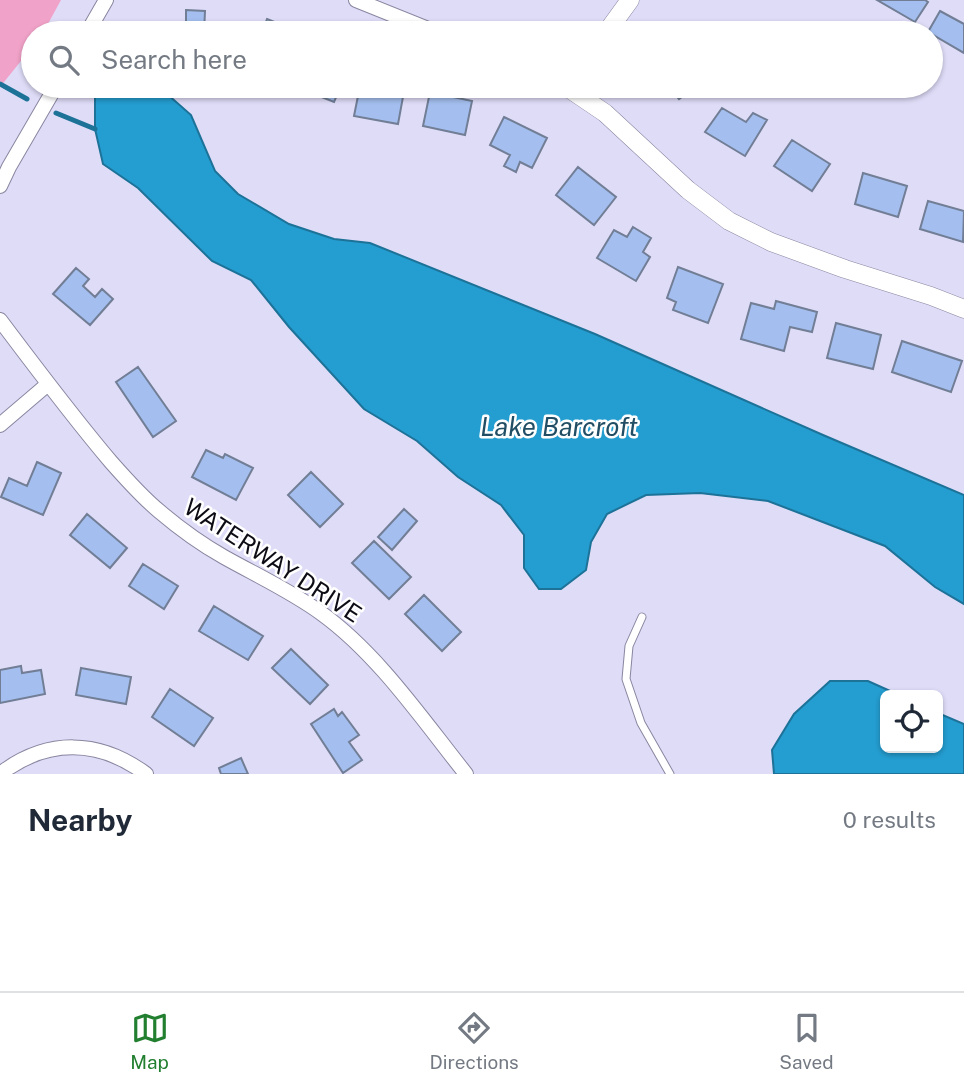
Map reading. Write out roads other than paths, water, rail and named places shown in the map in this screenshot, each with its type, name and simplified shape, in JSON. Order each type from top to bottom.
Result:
[{"type":"street","points":[[94,21],[106,0]]},
{"type":"street","points":[[356,0],[408,21]]},
{"type":"street","points":[[615,21],[631,0]]},
{"type":"street","points":[[0,187],[49,98]]},
{"type":"street","points":[[583,98],[605,113],[688,190],[729,222],[771,242],[964,309]]},
{"type":"street","name":"WATERWAY DRIVE","points":[[0,320],[94,442],[157,510],[212,550],[320,612],[353,638],[378,664],[466,774]]},
{"type":"street","points":[[0,425],[48,384]]},
{"type":"street","points":[[0,774],[34,754],[56,747],[78,747],[103,752],[146,774]]},
{"type":"lane","points":[[642,617],[629,646],[626,679],[641,723],[670,774]]},
{"type":"water","name":"Lake Barcroft","points":[[95,98],[172,98],[191,115],[215,171],[238,194],[289,224],[334,239],[370,243],[595,334],[964,495],[964,604],[935,587],[885,546],[768,501],[700,493],[646,495],[607,514],[591,542],[586,570],[561,589],[539,589],[524,568],[524,535],[501,505],[458,477],[417,441],[364,409],[289,327],[251,280],[212,261],[138,188],[103,164],[95,129]]},
{"type":"water","points":[[830,681],[868,681],[888,690],[880,690],[880,753],[943,753],[943,715],[964,724],[964,774],[774,774],[772,750],[794,714]]},
{"type":"waterway","points":[[0,84],[21,96]]},
{"type":"waterway","points":[[56,113],[95,129]]}]
